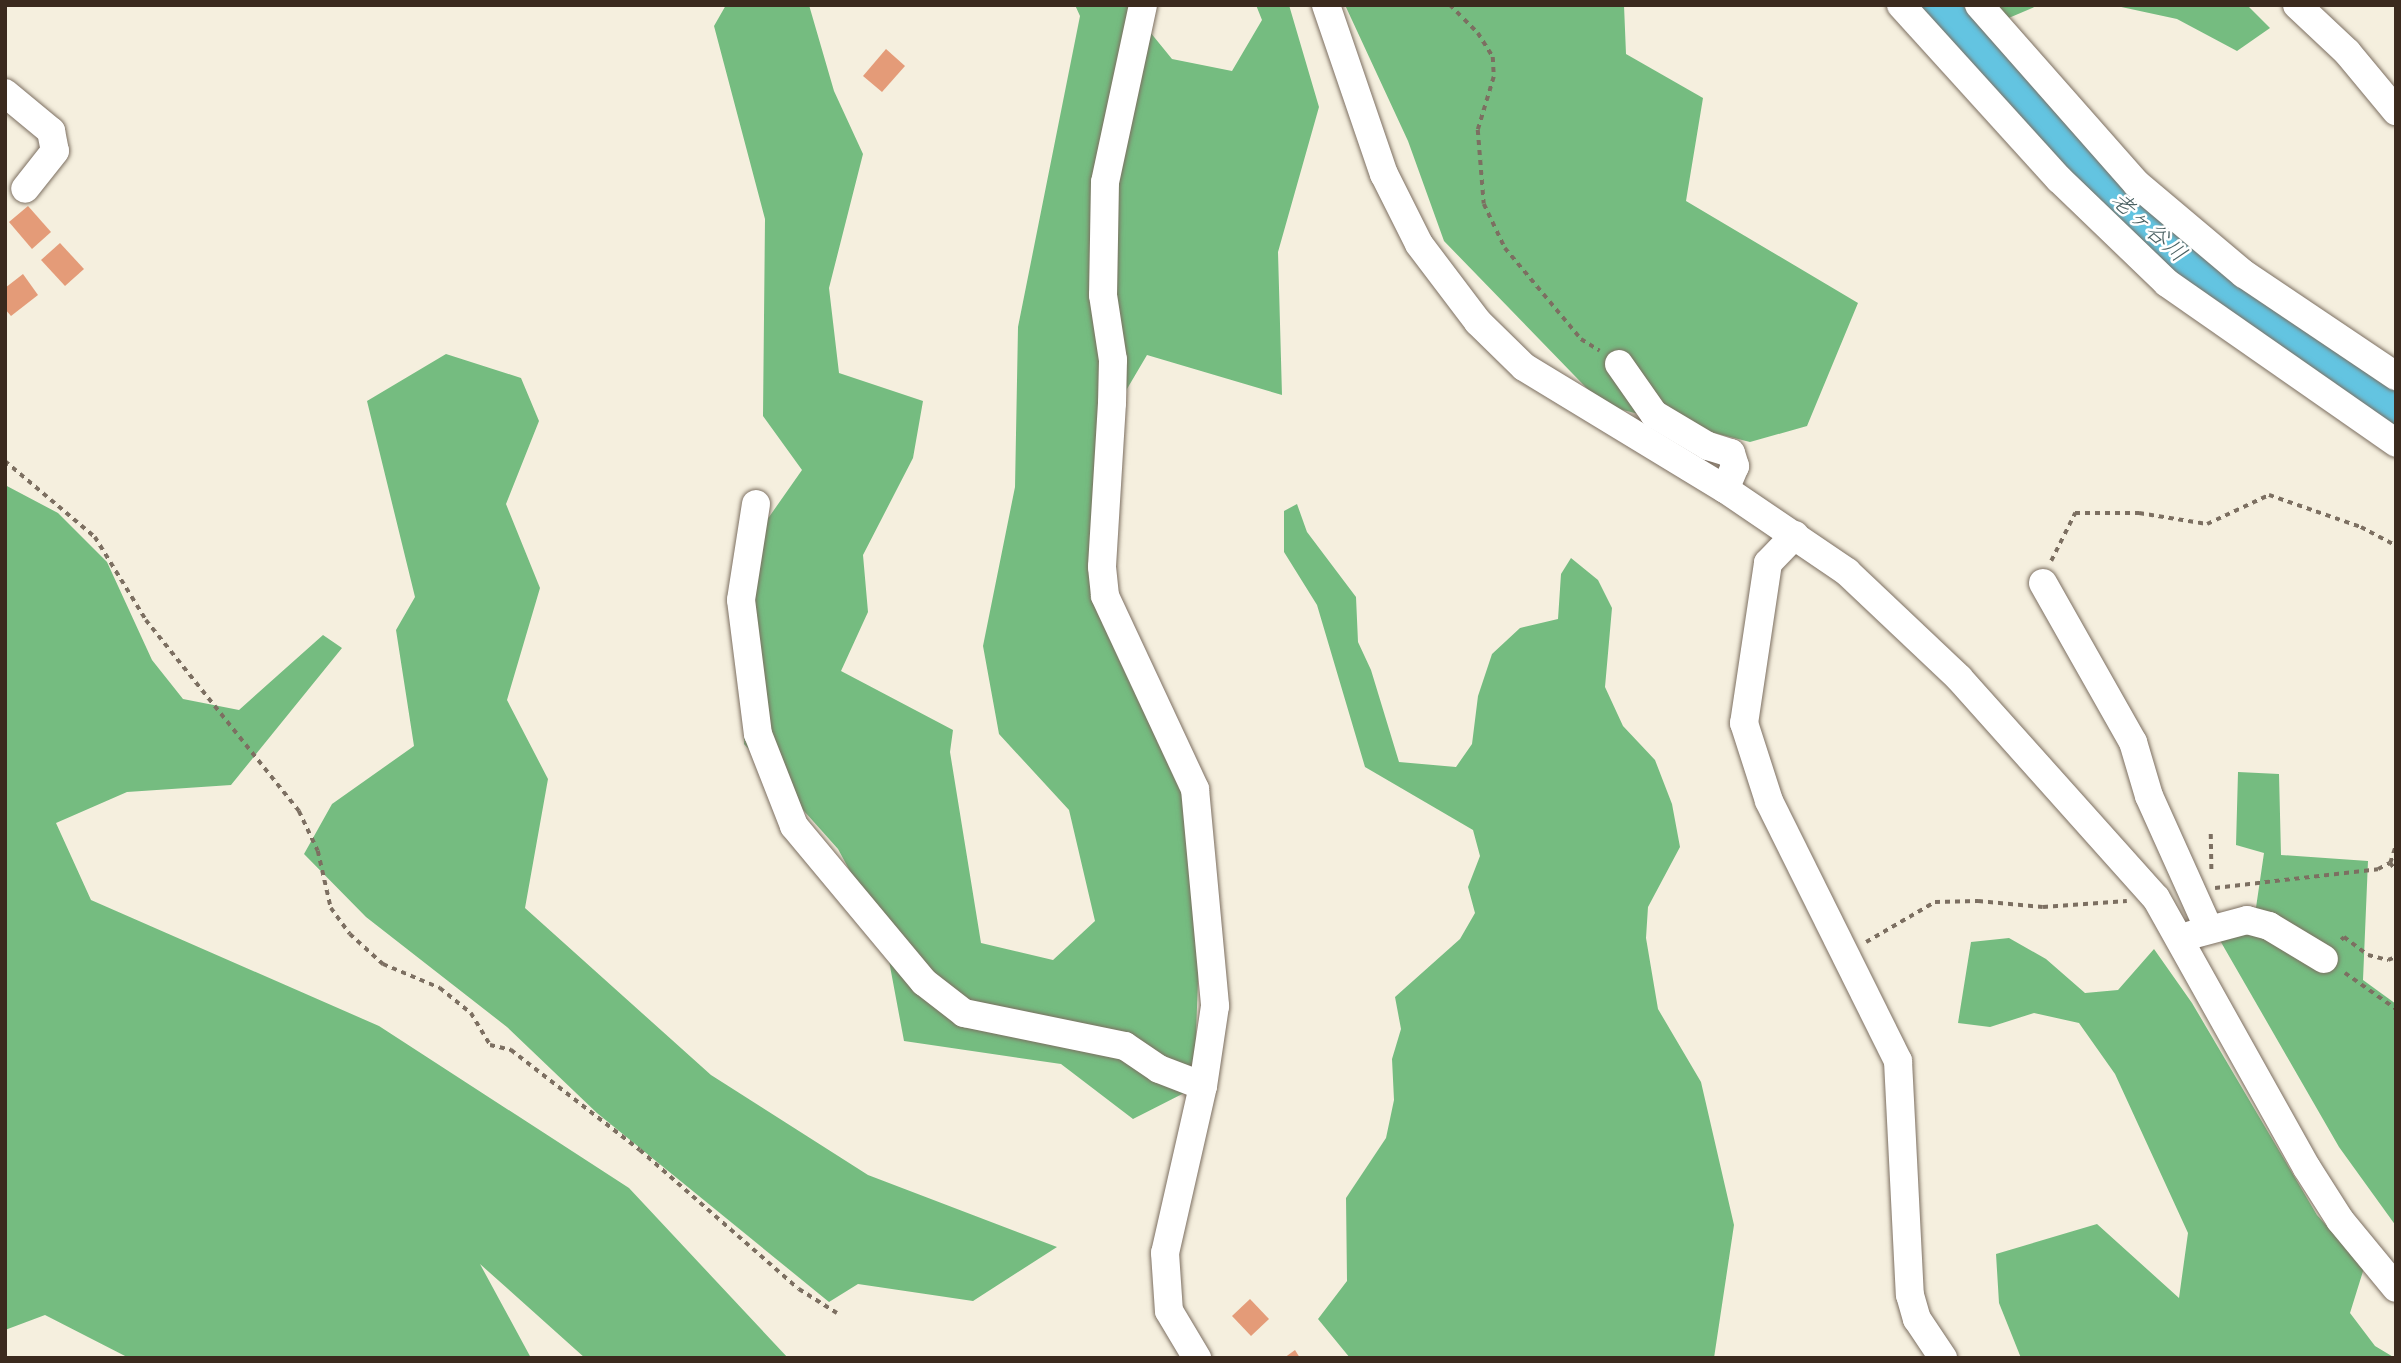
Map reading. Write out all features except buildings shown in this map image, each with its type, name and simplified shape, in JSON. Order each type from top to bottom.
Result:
[{"type":"street","points":[[1143,5],[1105,182],[1103,295],[1113,360],[1102,567],[1105,596],[1195,789],[1215,1006],[1203,1086],[1165,1253],[1169,1311],[1197,1358]]},
{"type":"street","points":[[1326,5],[1384,174],[1419,244],[1478,322],[1524,367],[1725,489],[1847,572],[1959,678],[2132,867],[2183,940],[2307,1168],[2340,1220],[2396,1287]]},
{"type":"street","points":[[1901,5],[2059,179],[2168,283],[2396,443]]},
{"type":"street","points":[[1979,5],[2137,184],[2244,274],[2396,376]]},
{"type":"street","points":[[2297,5],[2347,52],[2396,111]]},
{"type":"street","points":[[5,93],[51,131],[55,151],[25,189]]},
{"type":"street","points":[[1619,364],[1654,414],[1708,446],[1731,453],[1735,466],[1725,489]]},
{"type":"street","points":[[757,504],[741,600],[758,734],[794,826],[925,982],[964,1013],[1125,1046],[1159,1069],[1203,1086]]},
{"type":"street","points":[[1795,536],[1768,563],[1744,723],[1769,801],[1898,1060],[1910,1295],[1917,1320],[1943,1358]]},
{"type":"street","points":[[2043,583],[2133,742],[2149,796],[2208,927]]},
{"type":"street","points":[[2183,940],[2208,927],[2247,920],[2269,926],[2324,959]]},
{"type":"path","points":[[1450,5],[1478,33],[1493,57],[1494,77],[1478,130],[1484,204],[1505,248],[1573,328],[1619,364]]},
{"type":"path","points":[[5,461],[95,537],[146,620],[299,811],[318,851],[331,908],[350,934],[383,964],[440,988],[471,1013],[490,1045],[511,1049],[640,1150],[799,1289],[837,1313]]},
{"type":"path","points":[[2043,583],[2063,530],[2075,513],[2139,513],[2207,524],[2269,495],[2361,527],[2396,546]]},
{"type":"path","points":[[2211,834],[2213,889],[2274,878],[2316,879],[2390,863]]},
{"type":"path","points":[[2390,863],[2396,845]]},
{"type":"path","points":[[2390,863],[2396,870]]},
{"type":"path","points":[[1847,953],[1935,902],[1978,901],[2043,907],[2141,900]]},
{"type":"path","points":[[2396,957],[2388,960],[2368,955],[2344,937],[2324,959],[2396,1009]]},
{"type":"green space","points":[[726,5],[809,5],[834,91],[863,154],[829,288],[839,373],[923,401],[913,458],[863,555],[868,612],[841,671],[953,730],[950,752],[981,943],[1053,960],[1095,921],[1069,810],[999,734],[983,646],[1015,487],[1018,327],[1080,16],[1075,5],[1128,5],[1172,59],[1232,71],[1262,20],[1256,5],[1289,5],[1319,107],[1278,252],[1282,395],[1147,355],[1114,411],[1094,592],[1189,789],[1199,954],[1194,1088],[1133,1119],[1061,1064],[904,1041],[884,934],[838,849],[744,744],[755,537],[802,470],[763,416],[765,219],[714,26]]},
{"type":"green space","points":[[1345,5],[1624,5],[1626,54],[1703,98],[1686,201],[1858,303],[1807,426],[1750,442],[1603,405],[1444,241],[1408,141]]},
{"type":"green space","points":[[1990,5],[2039,5],[2004,20]]},
{"type":"green space","points":[[2112,5],[2247,5],[2270,28],[2237,51],[2177,19]]},
{"type":"green space","points":[[446,354],[521,378],[539,421],[506,504],[540,588],[507,700],[548,779],[525,908],[711,1075],[868,1175],[1057,1247],[973,1301],[858,1284],[829,1302],[597,1113],[507,1027],[366,917],[304,854],[332,804],[414,746],[396,630],[415,597],[367,401]]},
{"type":"green space","points":[[5,485],[58,513],[107,562],[152,660],[183,699],[239,710],[323,635],[342,648],[231,785],[127,792],[56,823],[91,900],[379,1026],[629,1188],[788,1358],[585,1358],[480,1264],[531,1358],[129,1358],[45,1315],[5,1330]]},
{"type":"green space","points":[[1297,504],[1307,532],[1356,597],[1358,642],[1371,670],[1399,762],[1456,767],[1472,744],[1478,696],[1492,654],[1520,628],[1558,619],[1561,574],[1571,558],[1598,580],[1612,608],[1605,687],[1623,726],[1655,760],[1672,804],[1680,847],[1648,907],[1646,938],[1658,1009],[1701,1082],[1734,1225],[1714,1358],[1350,1358],[1318,1319],[1347,1281],[1346,1198],[1386,1138],[1394,1100],[1392,1059],[1401,1029],[1395,997],[1460,939],[1475,913],[1468,887],[1480,856],[1473,830],[1365,767],[1317,605],[1284,552],[1284,511]]},
{"type":"green space","points":[[2238,772],[2279,774],[2281,855],[2368,861],[2363,980],[2396,1004],[2396,1226],[2339,1147],[2214,930],[2253,928],[2264,853],[2236,845]]},
{"type":"green space","points":[[2009,938],[2046,959],[2085,993],[2118,990],[2154,949],[2192,1003],[2317,1215],[2364,1268],[2350,1313],[2375,1346],[2395,1358],[2021,1358],[1999,1303],[1996,1254],[2097,1224],[2179,1298],[2188,1233],[2115,1074],[2079,1023],[2034,1013],[1990,1027],[1958,1023],[1971,942]]},
{"type":"waterway","name":"老ヶ谷川","points":[[1937,5],[2080,167],[2200,275],[2396,409]]}]
